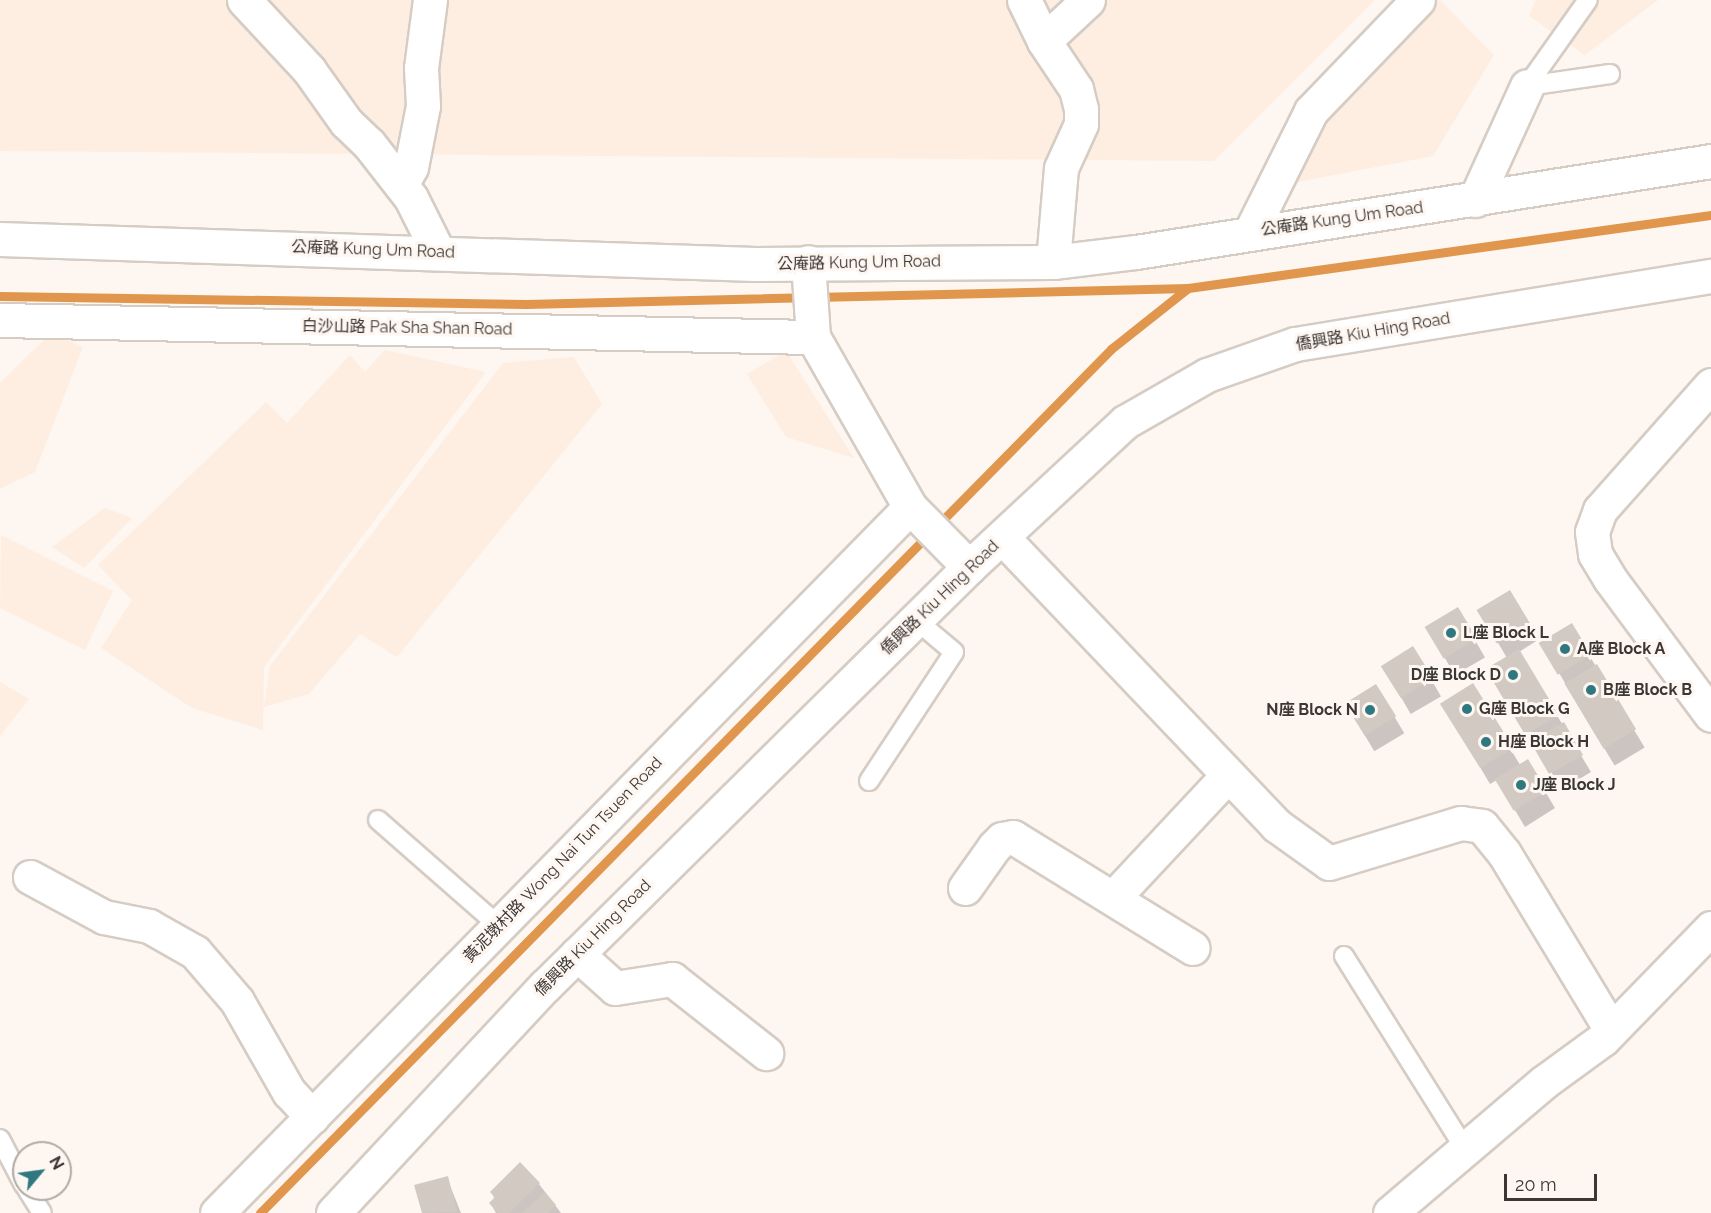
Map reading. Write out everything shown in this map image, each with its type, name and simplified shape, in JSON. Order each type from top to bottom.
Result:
[{"type":"street","points":[[244,0],[309,70],[345,122],[369,144],[401,185],[438,252]]},
{"type":"street","points":[[401,185],[411,167],[423,106],[421,68],[430,0]]},
{"type":"street","points":[[1024,0],[1044,41],[1076,89],[1081,109],[1081,124],[1061,168],[1053,262]]},
{"type":"street","points":[[1044,41],[1088,0]]},
{"type":"street","points":[[1250,233],[1311,111],[1418,0]]},
{"type":"street","points":[[1475,200],[1527,86]]},
{"type":"street","name":"公庵路 Kung Um Road","points":[[0,239],[755,264],[1053,262],[1475,200],[1711,161]]},
{"type":"street","points":[[808,262],[813,337],[910,507],[969,567]]},
{"type":"street","name":"僑興路 Kiu Hing Road","points":[[333,1213],[577,954],[969,567],[1125,422],[1207,375],[1295,344],[1711,276]]},
{"type":"street","name":"白沙山路 Pak Sha Shan Road","points":[[0,320],[813,337]]},
{"type":"street","points":[[1711,385],[1600,510],[1592,532],[1595,554],[1610,579],[1711,715]]},
{"type":"street","name":"黃泥墩村路 Wong Nai Tun Tsuen Road","points":[[217,1213],[910,507]]},
{"type":"street","points":[[1002,537],[1275,825],[1329,863],[1461,823],[1482,826],[1504,853],[1611,1030]]},
{"type":"street","points":[[1113,898],[1227,776]]},
{"type":"street","points":[[965,888],[993,847],[1002,839],[1013,837],[1193,948]]},
{"type":"street","points":[[30,877],[104,917],[149,926],[195,952],[237,1002],[289,1092],[312,1117]]},
{"type":"street","points":[[1390,1213],[1611,1030],[1711,928]]},
{"type":"street","points":[[577,954],[615,988],[672,979],[766,1053]]},
{"type":"lane","points":[[1527,86],[1588,0]]},
{"type":"lane","points":[[1527,86],[1610,74]]},
{"type":"lane","points":[[869,781],[954,652],[916,620]]},
{"type":"lane","points":[[378,820],[499,926]]},
{"type":"lane","points":[[1344,956],[1465,1149]]},
{"type":"lane","points":[[0,1139],[12,1162]]},
{"type":"shaded area","points":[[0,0],[1375,0],[1214,161],[0,151]]},
{"type":"shaded area","points":[[1440,0],[1494,55],[1433,156],[1298,182],[1308,143]]},
{"type":"shaded area","points":[[1536,0],[1658,0],[1585,55],[1529,16]]},
{"type":"shaded area","points":[[51,333],[83,347],[35,472],[0,489],[0,383]]},
{"type":"shaded area","points":[[385,350],[486,372],[264,667],[263,730],[192,708],[101,648],[132,600],[98,565],[266,402],[287,423],[350,355],[365,372]]},
{"type":"shaded area","points":[[786,351],[854,458],[786,437],[747,374]]},
{"type":"shaded area","points":[[574,357],[602,404],[397,657],[360,634],[309,694],[264,707],[270,666],[503,363]]},
{"type":"shaded area","points":[[105,508],[132,518],[84,568],[52,547]]},
{"type":"shaded area","points":[[1,535],[113,591],[85,650],[0,608]]},
{"type":"shaded area","points":[[0,682],[29,699],[0,736]]},
{"type":"building","points":[[1510,590],[1530,623],[1497,644],[1477,610]]},
{"type":"building","name":"L座 Block L","points":[[1458,607],[1477,639],[1444,659],[1425,627]]},
{"type":"building","name":"A座 Block A","points":[[1572,623],[1591,655],[1558,675],[1539,643]]},
{"type":"building","points":[[1413,646],[1433,678],[1401,698],[1381,666]]},
{"type":"building","points":[[1519,649],[1559,715],[1525,735],[1486,669]]},
{"type":"building","points":[[1597,664],[1636,729],[1604,749],[1564,684]]},
{"type":"building","points":[[1473,683],[1513,747],[1480,768],[1440,704]]},
{"type":"building","name":"N座 Block N","points":[[1376,684],[1396,716],[1365,736],[1345,704]]},
{"type":"building","points":[[1564,722],[1583,755],[1549,774],[1530,742]]},
{"type":"building","name":"J座 Block J","points":[[1528,759],[1547,791],[1514,811],[1495,779]]},
{"type":"building","points":[[520,1162],[540,1183],[509,1213],[498,1213],[489,1203],[495,1197],[490,1192]]},
{"type":"building","points":[[448,1176],[457,1212],[422,1213],[414,1185]]},
{"type":"building","points":[[545,1192],[556,1205],[548,1213],[522,1213]]},
{"type":"waterway","points":[[0,296],[526,304],[1188,288],[1711,215]]},
{"type":"waterway","points":[[260,1213],[1111,349],[1188,288]]},
{"type":"place","name":"L座 Block L","points":[[1451,633]]},
{"type":"place","name":"A座 Block A","points":[[1565,649]]},
{"type":"place","name":"D座 Block D","points":[[1513,675]]},
{"type":"place","name":"B座 Block B","points":[[1591,690]]},
{"type":"place","name":"G座 Block G","points":[[1467,709]]},
{"type":"place","name":"N座 Block N","points":[[1370,710]]},
{"type":"place","name":"H座 Block H","points":[[1486,742]]},
{"type":"place","name":"J座 Block J","points":[[1521,785]]}]
